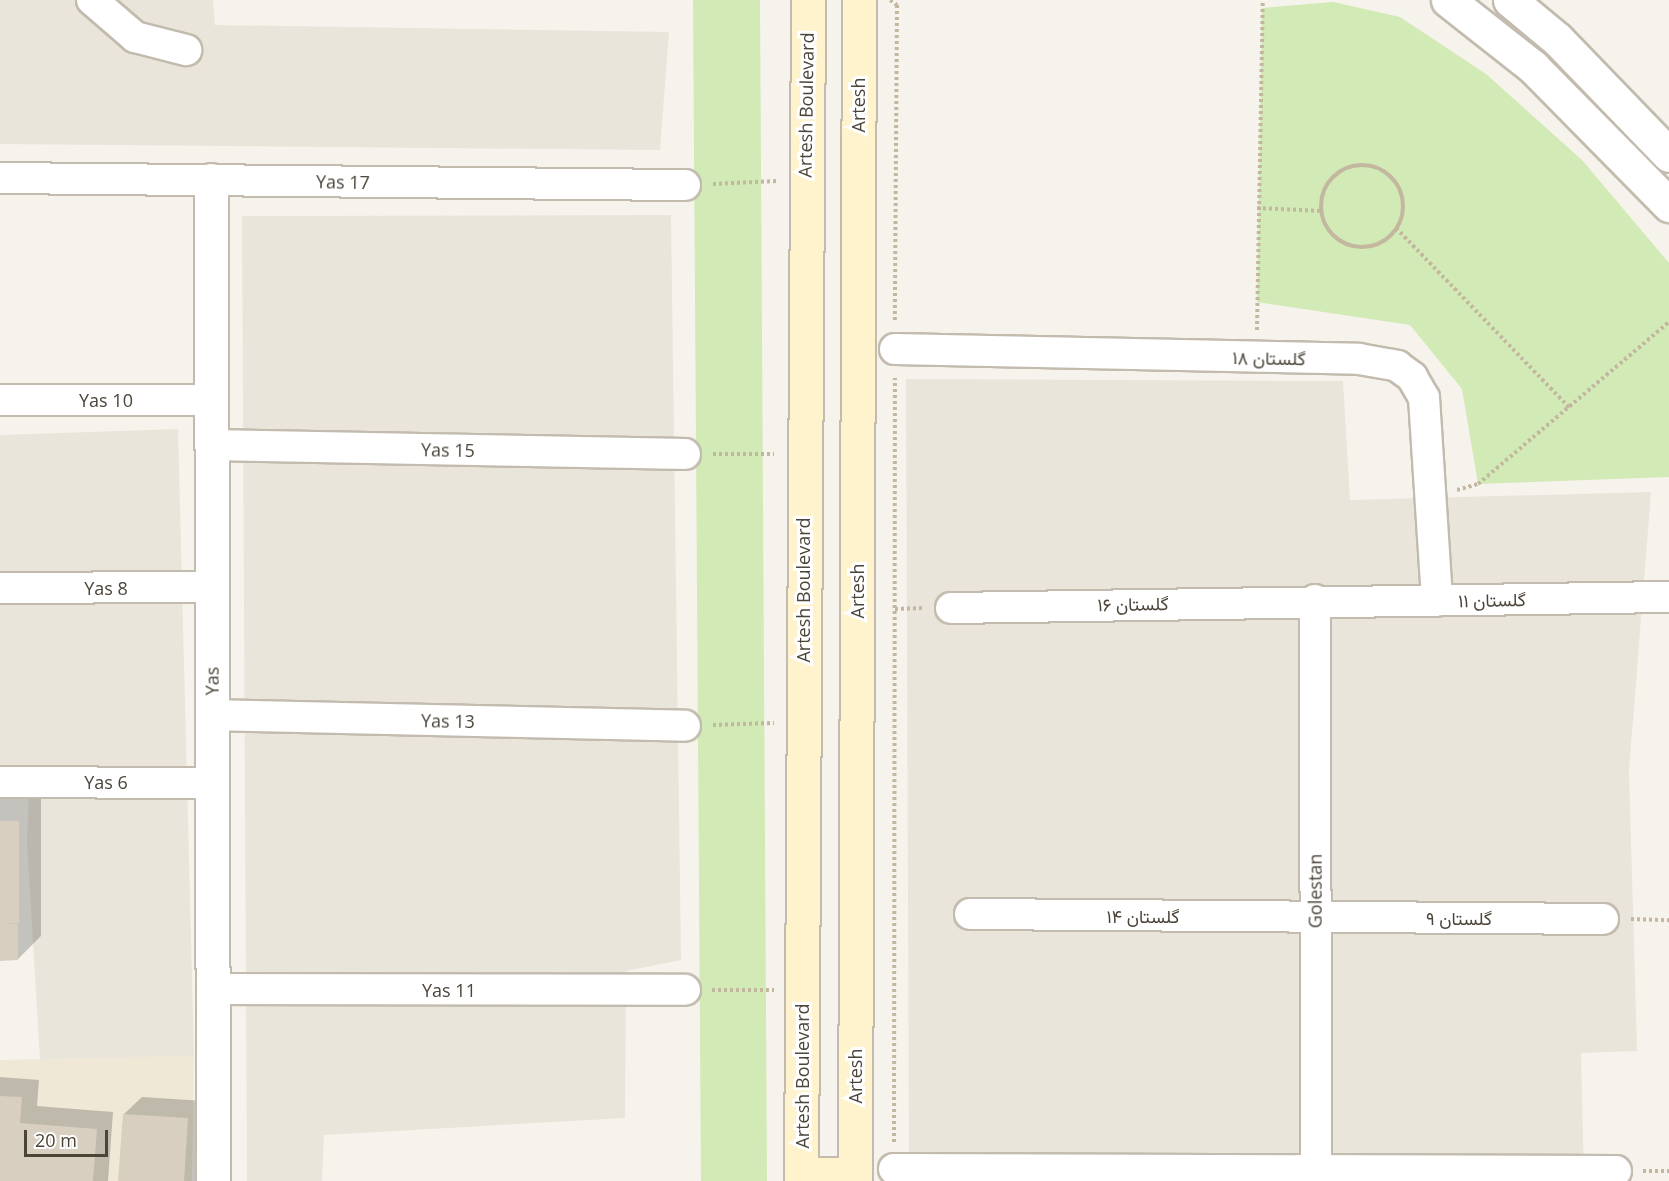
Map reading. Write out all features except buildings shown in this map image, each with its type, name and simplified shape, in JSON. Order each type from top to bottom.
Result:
[{"type":"main road","name":"Artesh Boulevard","points":[[801,1178],[804,179],[808,0]]},
{"type":"main road","name":"Artesh","points":[[855,1177],[859,0]]},
{"type":"main road","points":[[801,1178],[855,1177]]},
{"type":"street","points":[[92,0],[135,37],[186,50]]},
{"type":"street","points":[[1448,0],[1533,67],[1669,205]]},
{"type":"street","points":[[1510,0],[1557,39],[1669,155]]},
{"type":"street","name":"Yas 17","points":[[0,178],[685,186]]},
{"type":"street","name":"Yas","points":[[211,180],[213,1181]]},
{"type":"street","name":"گلستان ۱۸","points":[[895,349],[1359,359],[1397,366],[1412,376],[1424,398],[1437,601]]},
{"type":"street","name":"Yas 10","points":[[0,400],[212,400]]},
{"type":"street","name":"Yas 15","points":[[212,445],[685,454]]},
{"type":"street","name":"Yas 8","points":[[0,588],[212,587]]},
{"type":"street","name":"گلستان ۱۱","points":[[1315,600],[1437,601],[1669,597]]},
{"type":"street","name":"گلستان ۱۶","points":[[951,608],[1315,600]]},
{"type":"street","name":"Golestan","points":[[1315,600],[1316,1177]]},
{"type":"street","name":"Yas 13","points":[[212,715],[685,726]]},
{"type":"street","name":"Yas 6","points":[[0,782],[213,783]]},
{"type":"street","name":"گلستان ۱۴","points":[[970,914],[1315,917]]},
{"type":"street","name":"گلستان ۹","points":[[1315,917],[1603,919]]},
{"type":"street","name":"Yas 11","points":[[212,989],[685,990]]},
{"type":"street","points":[[894,1169],[1316,1177],[1616,1171]]},
{"type":"path","points":[[890,0],[897,5],[894,1169]]},
{"type":"path","points":[[1257,358],[1257,208],[1263,0]]},
{"type":"path","points":[[1349,167],[1374,167],[1401,192],[1396,228],[1374,245],[1360,247],[1334,236],[1321,211],[1327,184],[1337,173],[1349,167]]},
{"type":"path","points":[[685,186],[804,179]]},
{"type":"path","points":[[1257,208],[1321,211]]},
{"type":"path","points":[[1396,228],[1570,408]]},
{"type":"path","points":[[1431,499],[1478,484],[1669,322]]},
{"type":"path","points":[[685,454],[804,453]]},
{"type":"path","points":[[685,726],[803,722]]},
{"type":"path","points":[[1603,919],[1669,920]]},
{"type":"path","points":[[685,990],[802,990]]},
{"type":"shaded area","points":[[0,0],[213,0],[215,25],[669,32],[660,150],[0,144]]},
{"type":"shaded area","points":[[671,215],[681,960],[626,971],[625,1118],[324,1135],[322,1181],[247,1181],[242,216]]},
{"type":"shaded area","points":[[906,379],[1343,381],[1350,500],[1651,492],[1629,771],[1637,1051],[1581,1053],[1584,1181],[909,1156]]},
{"type":"shaded area","points":[[178,429],[194,1056],[40,1060],[27,841],[30,769],[0,767],[0,435]]},
{"type":"shaded area","points":[[194,1056],[192,1181],[0,1181],[0,1060]]},
{"type":"green space","points":[[693,0],[760,0],[767,1181],[701,1181]]},
{"type":"green space","points":[[1333,2],[1400,17],[1486,74],[1582,160],[1669,263],[1669,477],[1478,484],[1462,389],[1410,325],[1257,302],[1262,8]]}]
